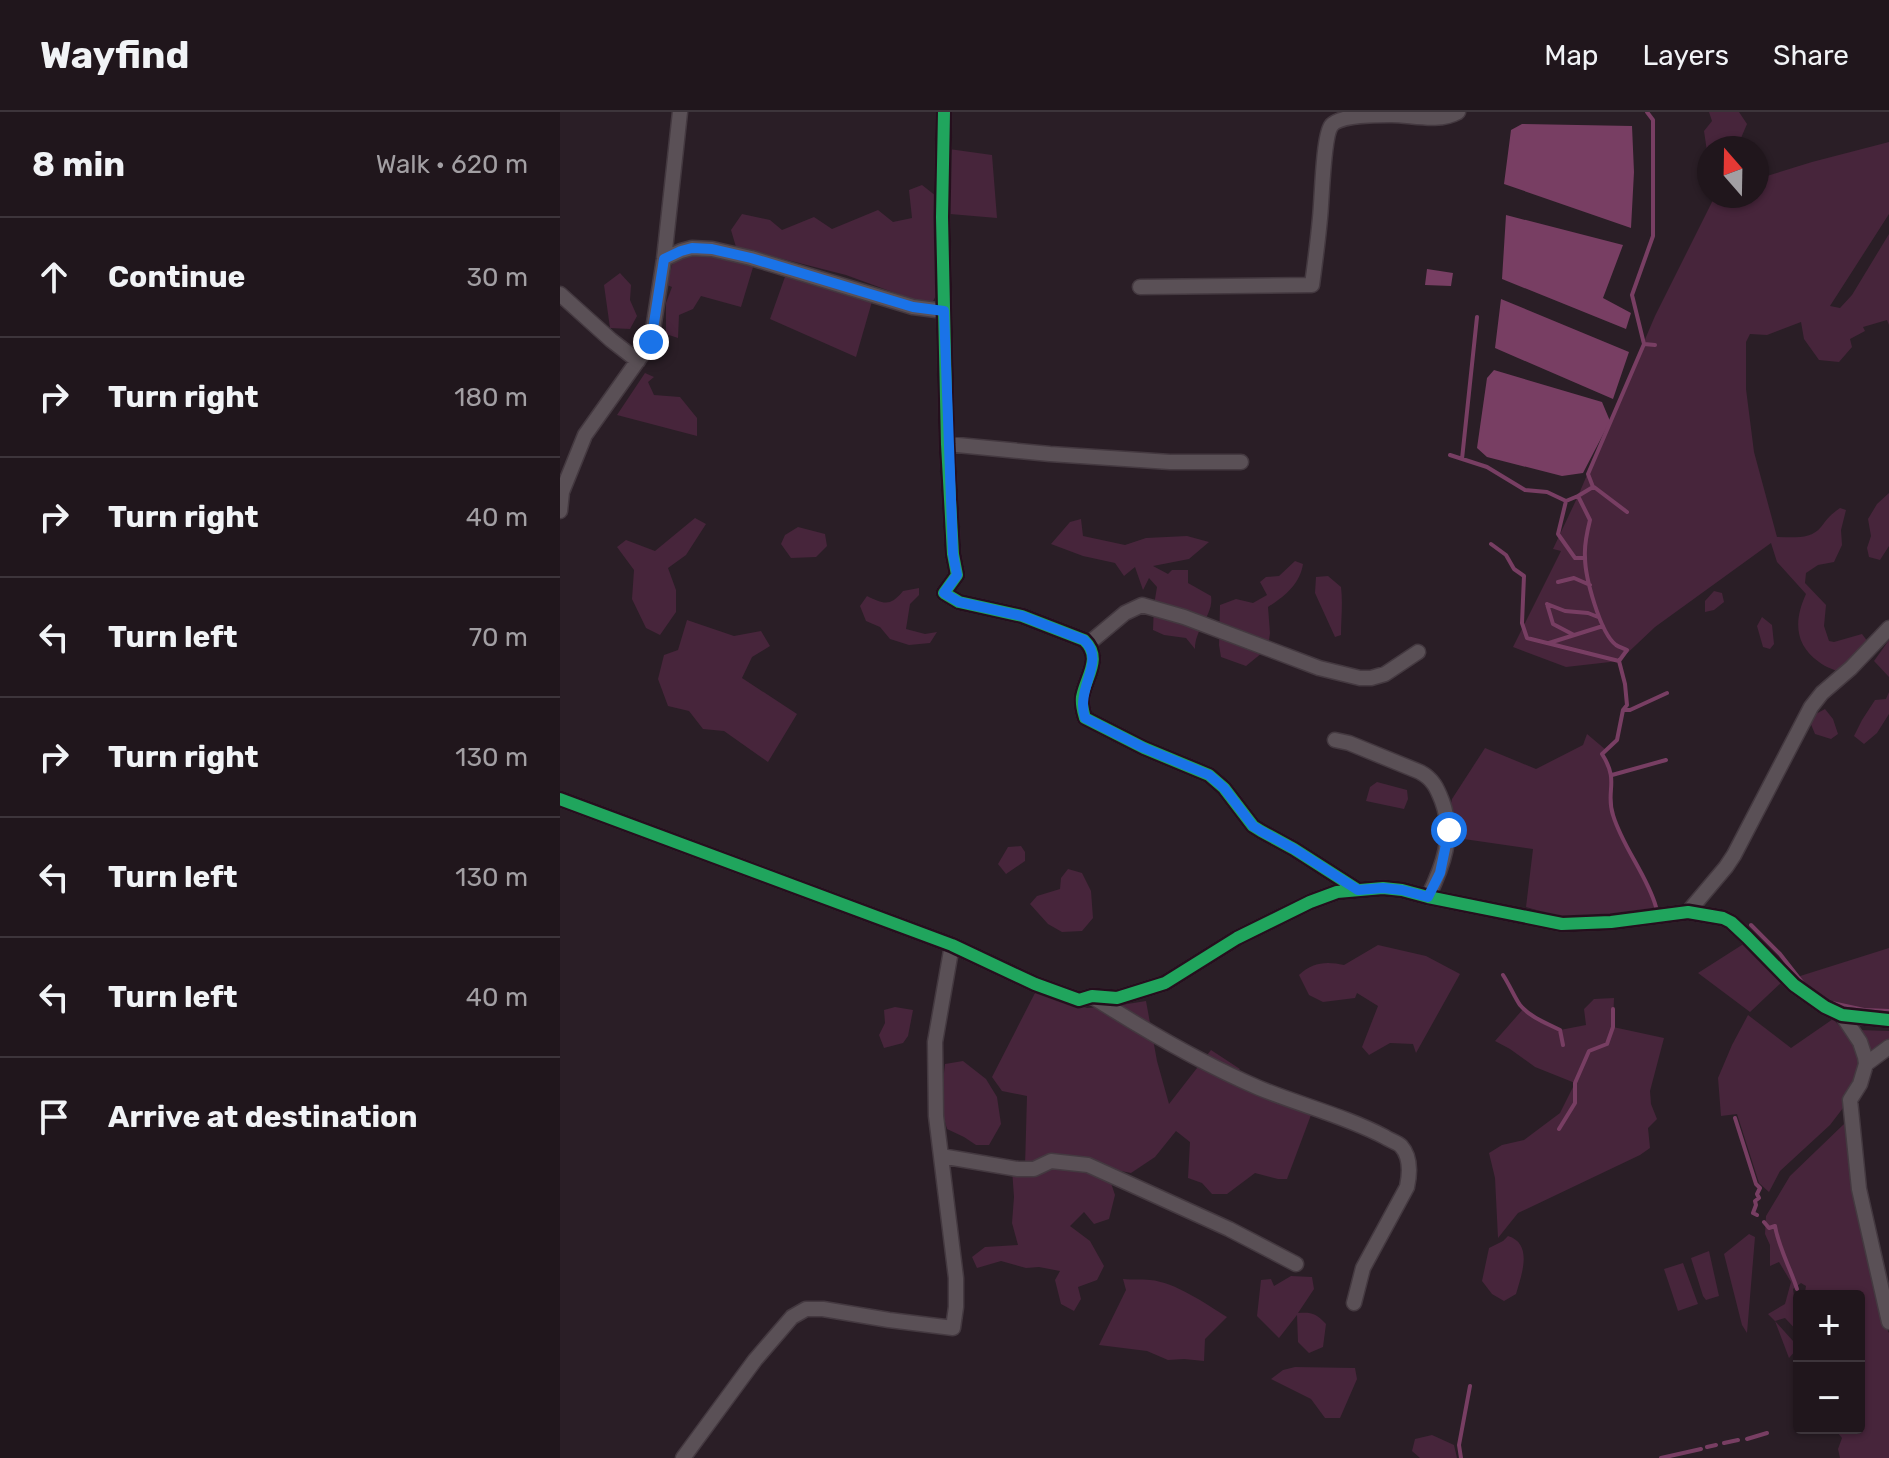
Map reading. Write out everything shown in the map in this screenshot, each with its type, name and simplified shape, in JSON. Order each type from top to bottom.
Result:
[{"type":"street","points":[[560,511],[562,492],[585,435],[651,342],[664,259],[680,112]]},
{"type":"street","points":[[944,112],[942,217],[947,444],[957,575],[944,593],[962,603],[1022,616],[1078,637],[1088,644],[1094,657],[1082,701],[1085,718],[1144,748],[1209,775],[1224,788],[1253,826],[1358,890]]},
{"type":"street","points":[[1140,287],[1312,285],[1331,126],[1345,119],[1394,115],[1442,117],[1458,112]]},
{"type":"street","points":[[664,259],[692,248],[712,249],[913,307],[944,311]]},
{"type":"street","points":[[560,294],[638,361]]},
{"type":"street","points":[[947,444],[1170,462],[1241,462]]},
{"type":"street","points":[[1088,644],[1125,613],[1142,605],[1184,617],[1319,668],[1360,678],[1378,677],[1418,652]]},
{"type":"street","points":[[1688,912],[1734,855],[1811,707],[1889,628]]},
{"type":"street","points":[[1335,740],[1420,772],[1434,782],[1447,814],[1449,830],[1440,873],[1428,897]]},
{"type":"street","points":[[560,799],[952,945],[1079,1000],[1092,996],[1117,998],[1165,983],[1249,932],[1337,892],[1392,889],[1562,924],[1611,922],[1688,912],[1715,916],[1731,922],[1794,985],[1825,1007],[1842,1015],[1889,1020]]},
{"type":"street","points":[[683,1458],[755,1360],[792,1317],[806,1309],[953,1328],[956,1278],[936,1116],[935,1042],[952,945]]},
{"type":"street","points":[[1092,996],[1136,1025],[1214,1068],[1261,1089],[1370,1129],[1400,1145],[1411,1172],[1407,1187],[1363,1268],[1354,1303]]},
{"type":"street","points":[[1842,1015],[1860,1042],[1866,1064],[1860,1084],[1850,1100],[1859,1189],[1889,1322]]},
{"type":"street","points":[[1866,1064],[1889,1047]]},
{"type":"street","points":[[941,1156],[1018,1169],[1034,1169],[1051,1161],[1088,1165],[1229,1229],[1296,1264]]},
{"type":"shaded area","points":[[1709,112],[1739,112],[1747,124],[1742,136],[1705,136],[1704,131],[1712,121]]},
{"type":"shaded area","points":[[1522,124],[1632,126],[1634,172],[1631,228],[1504,184],[1511,130]]},
{"type":"shaded area","points":[[1889,142],[1889,214],[1830,306],[1840,308],[1852,295],[1889,234],[1889,325],[1887,320],[1863,327],[1865,331],[1850,339],[1852,347],[1839,362],[1819,360],[1804,339],[1801,322],[1767,335],[1750,334],[1746,342],[1746,389],[1754,452],[1777,537],[1812,534],[1837,510],[1846,510],[1841,530],[1842,545],[1834,562],[1818,565],[1806,573],[1805,583],[1826,605],[1824,626],[1829,641],[1862,634],[1868,642],[1842,673],[1811,655],[1801,639],[1798,622],[1806,594],[1777,562],[1771,543],[1655,627],[1619,661],[1566,667],[1513,647],[1561,551],[1553,549],[1655,316],[1709,208],[1769,208],[1769,175]]},
{"type":"shaded area","points":[[949,149],[992,155],[997,218],[950,214]]},
{"type":"shaded area","points":[[922,185],[936,196],[938,292],[932,303],[917,301],[846,275],[736,247],[731,230],[742,214],[770,220],[782,230],[814,217],[832,229],[878,210],[893,222],[912,218],[909,190]]},
{"type":"shaded area","points":[[1506,215],[1623,245],[1603,298],[1631,313],[1626,329],[1502,279]]},
{"type":"shaded area","points":[[705,253],[754,264],[741,307],[701,296],[693,309],[679,315],[678,338],[666,334],[666,303],[672,287],[667,285],[672,265],[681,255]]},
{"type":"shaded area","points":[[1427,269],[1453,273],[1451,286],[1425,285]]},
{"type":"shaded area","points":[[620,273],[631,285],[630,300],[637,316],[630,329],[610,328],[604,285]]},
{"type":"shaded area","points":[[786,274],[873,298],[856,357],[770,319]]},
{"type":"shaded area","points":[[1501,299],[1629,352],[1613,399],[1495,348]]},
{"type":"shaded area","points":[[1494,370],[1602,402],[1610,421],[1583,473],[1562,476],[1487,457],[1477,448],[1487,378]]},
{"type":"shaded area","points":[[645,373],[654,377],[648,382],[654,395],[680,397],[697,418],[697,436],[617,415]]},
{"type":"shaded area","points":[[1889,493],[1889,546],[1880,560],[1869,557],[1867,548],[1871,536],[1868,519],[1877,504]]},
{"type":"shaded area","points":[[695,518],[706,524],[686,555],[668,568],[676,590],[676,612],[660,635],[646,628],[632,599],[634,570],[617,547],[626,540],[655,551]]},
{"type":"shaded area","points":[[1081,519],[1083,536],[1125,545],[1146,538],[1187,536],[1209,542],[1189,559],[1153,566],[1168,574],[1172,570],[1188,570],[1188,583],[1211,596],[1210,609],[1195,649],[1186,638],[1153,630],[1157,587],[1149,578],[1143,590],[1135,567],[1124,576],[1115,563],[1051,544],[1070,522]]},
{"type":"shaded area","points":[[798,527],[825,534],[827,546],[816,557],[791,558],[781,544],[785,535]]},
{"type":"shaded area","points":[[1295,561],[1303,564],[1299,578],[1286,594],[1268,607],[1268,648],[1246,666],[1221,657],[1220,605],[1236,599],[1253,603],[1267,595],[1260,582],[1266,577],[1279,576]]},
{"type":"shaded area","points":[[1328,576],[1341,587],[1341,635],[1335,637],[1315,593],[1316,577]]},
{"type":"shaded area","points":[[919,588],[919,595],[910,604],[906,629],[925,634],[937,632],[930,643],[909,645],[890,639],[880,627],[866,621],[860,606],[867,596],[890,602],[903,591]]},
{"type":"shaded area","points":[[1714,591],[1722,593],[1724,602],[1714,610],[1705,612],[1705,601]]},
{"type":"shaded area","points":[[1762,617],[1772,625],[1774,644],[1770,649],[1763,647],[1757,626]]},
{"type":"shaded area","points":[[687,620],[734,636],[761,631],[770,646],[752,657],[742,678],[797,714],[768,762],[724,731],[703,729],[689,711],[668,706],[658,679],[664,655],[678,650]]},
{"type":"shaded area","points":[[1889,640],[1889,677],[1874,661]]},
{"type":"shaded area","points":[[1889,692],[1889,714],[1877,733],[1864,744],[1854,736],[1875,700],[1886,699]]},
{"type":"shaded area","points":[[1825,709],[1833,719],[1838,734],[1831,739],[1815,734],[1810,722],[1814,715]]},
{"type":"shaded area","points":[[1587,734],[1606,750],[1602,754],[1610,772],[1613,816],[1658,914],[1564,918],[1526,907],[1533,849],[1443,836],[1452,799],[1485,748],[1536,769],[1583,745]]},
{"type":"shaded area","points":[[1377,782],[1407,790],[1404,809],[1366,801],[1370,787]]},
{"type":"shaded area","points":[[1021,846],[1025,861],[1006,874],[998,864],[1008,847]]},
{"type":"shaded area","points":[[1068,869],[1082,873],[1091,891],[1093,918],[1082,931],[1062,932],[1048,924],[1030,904],[1037,896],[1060,889],[1061,878]]},
{"type":"shaded area","points":[[1745,943],[1784,980],[1750,1012],[1698,973]]},
{"type":"shaded area","points":[[1378,945],[1426,956],[1460,974],[1416,1053],[1413,1044],[1390,1043],[1369,1055],[1362,1047],[1378,1006],[1357,993],[1355,998],[1323,1002],[1309,995],[1299,975],[1309,967],[1320,964],[1344,965]]},
{"type":"shaded area","points":[[1889,948],[1889,1011],[1851,1007],[1827,1000],[1806,987],[1797,977]]},
{"type":"shaded area","points":[[1036,991],[1087,1008],[1146,1001],[1169,1104],[1211,1050],[1240,1069],[1235,1075],[1314,1107],[1287,1179],[1255,1173],[1227,1194],[1212,1194],[1202,1183],[1188,1178],[1190,1142],[1176,1131],[1155,1157],[1131,1173],[1106,1168],[1115,1195],[1109,1219],[1094,1224],[1084,1212],[1070,1226],[1090,1241],[1104,1266],[1097,1280],[1078,1287],[1081,1299],[1074,1311],[1061,1304],[1055,1280],[1060,1271],[1026,1268],[1001,1261],[977,1268],[972,1257],[985,1247],[1018,1245],[1012,1223],[1012,1169],[1025,1167],[1027,1096],[1002,1091],[992,1077]]},
{"type":"shaded area","points":[[1614,998],[1613,1027],[1664,1038],[1650,1091],[1657,1119],[1648,1128],[1650,1148],[1518,1213],[1498,1238],[1495,1178],[1489,1153],[1502,1145],[1524,1140],[1560,1113],[1575,1083],[1535,1067],[1495,1041],[1524,1008],[1535,1018],[1560,1030],[1586,1025],[1584,1009],[1594,999]]},
{"type":"shaded area","points":[[895,1007],[913,1010],[908,1036],[903,1043],[884,1048],[879,1035],[885,1023],[884,1010]]},
{"type":"shaded area","points":[[1748,1015],[1791,1048],[1833,1019],[1853,1041],[1860,1065],[1843,1108],[1830,1125],[1780,1171],[1769,1192],[1759,1183],[1737,1114],[1721,1116],[1718,1078]]},
{"type":"shaded area","points":[[1858,1030],[1889,1031],[1889,1045],[1869,1054]]},
{"type":"shaded area","points":[[963,1061],[986,1079],[997,1097],[1001,1124],[989,1145],[976,1145],[947,1129],[934,1099],[942,1090],[945,1064]]},
{"type":"shaded area","points":[[1849,1122],[1882,1318],[1889,1333],[1889,1458],[1840,1458],[1838,1449],[1842,1438],[1839,1434],[1865,1434],[1865,1290],[1805,1290],[1806,1286],[1801,1283],[1793,1289],[1793,1327],[1785,1318],[1775,1321],[1768,1314],[1785,1304],[1791,1282],[1779,1262],[1770,1266],[1770,1245],[1765,1234],[1766,1216],[1790,1176]]},
{"type":"shaded area","points":[[1749,1234],[1755,1237],[1747,1333],[1742,1325],[1724,1254]]},
{"type":"shaded area","points":[[1508,1236],[1521,1246],[1524,1261],[1516,1294],[1504,1301],[1492,1294],[1482,1281],[1489,1248]]},
{"type":"shaded area","points":[[1709,1251],[1719,1296],[1706,1300],[1691,1258]]},
{"type":"shaded area","points":[[1683,1263],[1698,1304],[1678,1311],[1664,1269]]},
{"type":"shaded area","points":[[1291,1276],[1312,1277],[1314,1289],[1298,1313],[1313,1314],[1326,1324],[1323,1347],[1309,1353],[1298,1342],[1297,1315],[1279,1338],[1257,1316],[1261,1280],[1271,1279],[1274,1286]]},
{"type":"shaded area","points":[[1123,1279],[1150,1280],[1170,1285],[1227,1317],[1205,1339],[1204,1361],[1168,1360],[1147,1351],[1099,1345],[1126,1290]]},
{"type":"shaded area","points":[[1775,1321],[1793,1341],[1793,1354],[1789,1358]]},
{"type":"shaded area","points":[[1295,1367],[1355,1368],[1357,1379],[1340,1418],[1325,1418],[1311,1399],[1271,1379],[1283,1370]]},
{"type":"shaded area","points":[[1432,1435],[1454,1445],[1457,1458],[1420,1458],[1412,1451],[1415,1439]]},
{"type":"waterway","points":[[1644,344],[1632,295],[1653,236],[1653,120],[1647,112]]},
{"type":"waterway","points":[[1462,459],[1477,317]]},
{"type":"waterway","points":[[1578,496],[1593,487],[1588,474],[1644,344],[1655,345]]},
{"type":"waterway","points":[[1450,455],[1487,467],[1525,490],[1547,492],[1566,501],[1578,496],[1590,520],[1585,552],[1591,590],[1604,629],[1616,645],[1627,650],[1619,661],[1627,705],[1623,710],[1617,740],[1602,754],[1610,772],[1611,807],[1617,827],[1656,907]]},
{"type":"waterway","points":[[1594,487],[1627,512]]},
{"type":"waterway","points":[[1566,501],[1558,534],[1575,558],[1585,558]]},
{"type":"waterway","points":[[1491,544],[1506,555],[1514,569],[1524,576],[1522,623],[1527,638],[1619,661]]},
{"type":"waterway","points":[[1558,582],[1574,578],[1590,585]]},
{"type":"waterway","points":[[1547,604],[1598,617]]},
{"type":"waterway","points":[[1547,604],[1553,624],[1574,635]]},
{"type":"waterway","points":[[1549,643],[1603,626]]},
{"type":"waterway","points":[[1623,710],[1630,710],[1667,693]]},
{"type":"waterway","points":[[1612,775],[1666,760]]},
{"type":"waterway","points":[[1751,925],[1780,954],[1805,986]]},
{"type":"waterway","points":[[1503,975],[1524,1009],[1560,1030],[1563,1045]]},
{"type":"waterway","points":[[1832,1003],[1864,1010],[1889,1011]]},
{"type":"waterway","points":[[1559,1129],[1575,1103],[1575,1083],[1589,1051],[1607,1044],[1613,1027],[1613,1009]]},
{"type":"waterway","points":[[1735,1118],[1756,1184],[1760,1188],[1753,1213],[1757,1215]]},
{"type":"waterway","points":[[1764,1222],[1769,1228],[1775,1226],[1797,1289]]},
{"type":"waterway","points":[[1461,1458],[1459,1445],[1470,1386]]},
{"type":"waterway","points":[[1747,1439],[1767,1433]]},
{"type":"waterway","points":[[1724,1443],[1738,1440]]},
{"type":"waterway","points":[[1707,1447],[1716,1445]]},
{"type":"waterway","points":[[1661,1458],[1701,1449]]},
{"type":"cycle path","points":[[944,112],[942,217],[947,444],[957,575],[944,593],[959,602],[1022,616],[1084,640],[1090,647],[1093,660],[1082,697],[1085,718],[1144,748],[1209,775],[1224,788],[1253,826],[1358,890]]},
{"type":"cycle path","points":[[560,799],[952,945],[1035,984],[1079,1000],[1092,996],[1117,998],[1165,983],[1237,938],[1310,902],[1337,892],[1383,888],[1562,924],[1611,922],[1688,912],[1723,918],[1747,937],[1794,985],[1825,1007],[1842,1015],[1889,1020]]},
{"type":"route","points":[[651,342],[664,259],[692,248],[751,258],[913,307],[944,311],[947,444],[957,575],[944,593],[959,602],[1022,616],[1084,640],[1094,653],[1082,701],[1085,718],[1144,748],[1209,775],[1224,788],[1253,826],[1358,890],[1383,888],[1428,897],[1440,873],[1449,830]]}]
